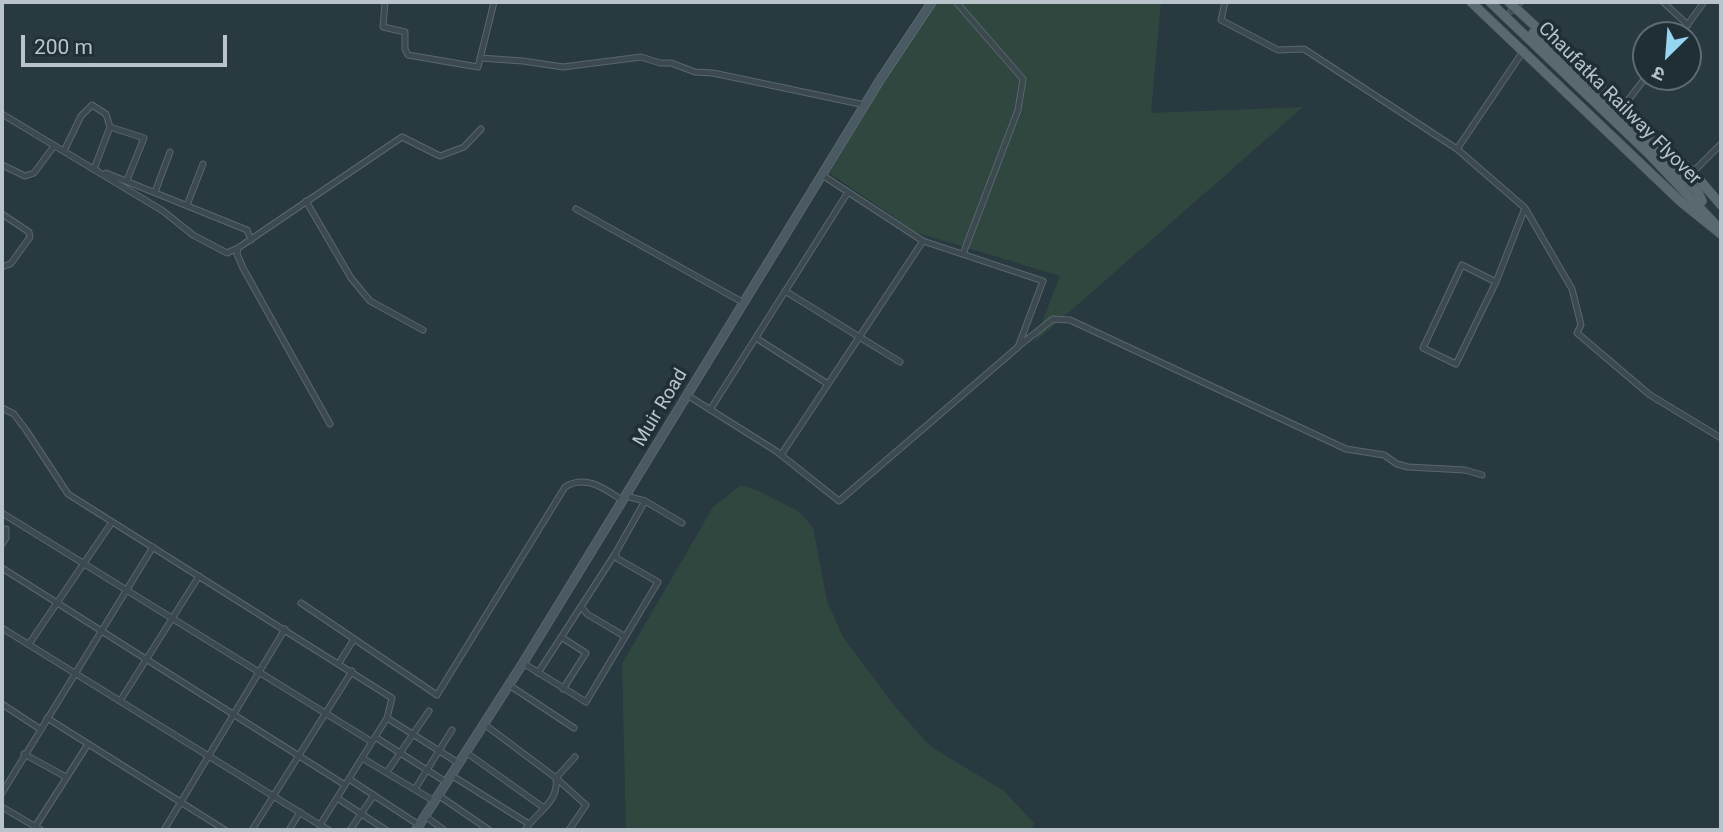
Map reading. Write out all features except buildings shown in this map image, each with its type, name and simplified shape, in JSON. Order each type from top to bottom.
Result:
[{"type":"main road","name":"Muir Road","points":[[417,828],[467,753],[865,105],[932,2]]},
{"type":"main road","points":[[1471,2],[1680,201],[1721,232]]},
{"type":"main road","name":"Chaufatka Railway Flyover","points":[[1489,2],[1648,153],[1705,212]]},
{"type":"main road","points":[[1501,2],[1514,6],[1620,110],[1702,197],[1700,204],[1693,202]]},
{"type":"main road","points":[[1620,110],[1693,172],[1721,205]]},
{"type":"main road","points":[[1705,185],[1711,199],[1705,212]]},
{"type":"main road","points":[[1705,212],[1721,232]]},
{"type":"main road","points":[[1705,212],[1721,221]]},
{"type":"street","points":[[385,2],[383,27],[405,32],[405,49],[408,55],[478,67],[494,2]]},
{"type":"street","points":[[956,2],[1023,79],[1018,110],[963,254]]},
{"type":"street","points":[[1225,2],[1221,20],[1278,50],[1304,49],[1457,149],[1525,208],[1572,289],[1581,325],[1577,333],[1650,395],[1721,438]]},
{"type":"street","points":[[1663,2],[1684,21]]},
{"type":"street","points":[[1691,21],[1704,2]]},
{"type":"street","points":[[1457,149],[1524,50]]},
{"type":"street","points":[[480,58],[563,67],[641,57],[660,63],[671,63],[695,72],[713,73],[865,105]]},
{"type":"street","points":[[1620,110],[1635,91]]},
{"type":"street","points":[[64,151],[82,116],[92,104],[106,114],[110,127],[94,169]]},
{"type":"street","points":[[2,114],[227,253],[239,248],[402,137],[440,156],[464,147],[481,129]]},
{"type":"street","points":[[110,127],[144,138],[127,180]]},
{"type":"street","points":[[1693,172],[1721,144]]},
{"type":"street","points":[[2,165],[25,176],[34,173],[54,146]]},
{"type":"street","points":[[155,192],[170,152]]},
{"type":"street","points":[[187,205],[203,164]]},
{"type":"street","points":[[94,169],[247,230],[250,240]]},
{"type":"street","points":[[822,175],[923,241],[1043,281],[1018,347]]},
{"type":"street","points":[[710,410],[848,192]]},
{"type":"street","points":[[306,201],[351,278],[370,301],[423,330]]},
{"type":"street","points":[[1496,282],[1462,265],[1423,348],[1456,364],[1496,282],[1525,208]]},
{"type":"street","points":[[576,209],[744,303]]},
{"type":"street","points":[[2,214],[29,232],[30,237],[11,263],[2,267]]},
{"type":"street","points":[[781,455],[923,241]]},
{"type":"street","points":[[239,248],[237,254],[243,268],[330,424]]},
{"type":"street","points":[[785,291],[900,362]]},
{"type":"street","points":[[687,395],[781,455],[839,500],[1053,319],[1070,320],[1346,449],[1384,455],[1397,464],[1408,467],[1465,470],[1482,475]]},
{"type":"street","points":[[755,338],[828,384]]},
{"type":"street","points":[[2,408],[14,414],[68,494],[392,698],[387,719],[320,825]]},
{"type":"street","points":[[301,603],[437,695],[565,487],[583,482],[597,484],[624,498],[646,501],[682,523]]},
{"type":"street","points":[[538,673],[646,501]]},
{"type":"street","points":[[2,513],[326,713],[426,770],[449,778],[527,827],[558,789],[556,778]]},
{"type":"street","points":[[29,644],[112,522]]},
{"type":"street","points":[[2,544],[6,538],[6,529]]},
{"type":"street","points":[[2,793],[153,547]]},
{"type":"street","points":[[523,663],[586,702],[658,582],[614,554]]},
{"type":"street","points":[[2,568],[299,755],[374,795],[417,828]]},
{"type":"street","points":[[120,701],[199,576]]},
{"type":"street","points":[[581,606],[587,614],[624,636]]},
{"type":"street","points":[[2,628],[329,830]]},
{"type":"street","points":[[164,830],[285,629]]},
{"type":"street","points":[[561,637],[586,653],[563,690]]},
{"type":"street","points":[[339,663],[354,639]]},
{"type":"street","points":[[252,830],[352,671]]},
{"type":"street","points":[[509,685],[574,728]]},
{"type":"street","points":[[2,704],[40,729]]},
{"type":"street","points":[[387,772],[429,711]]},
{"type":"street","points":[[47,718],[225,830]]},
{"type":"street","points":[[387,719],[460,764]]},
{"type":"street","points":[[484,724],[556,778],[586,805],[569,830]]},
{"type":"street","points":[[415,789],[452,730]]},
{"type":"street","points":[[2,807],[38,828],[88,744]]},
{"type":"street","points":[[467,753],[544,808]]},
{"type":"street","points":[[24,754],[66,777]]},
{"type":"street","points":[[556,778],[575,757]]},
{"type":"street","points":[[362,758],[489,830]]},
{"type":"street","points":[[350,830],[374,795]]},
{"type":"street","points":[[337,798],[386,830]]},
{"type":"street","points":[[289,830],[300,813]]},
{"type":"street","points":[[425,816],[444,830]]},
{"type":"green space","points":[[932,2],[1161,2],[1151,113],[1303,107],[1034,343],[1060,276],[918,233],[829,173]]},
{"type":"green space","points":[[741,485],[798,511],[813,527],[827,601],[843,637],[898,710],[930,746],[1004,791],[1034,823],[1031,830],[626,830],[622,664],[713,507]]}]
